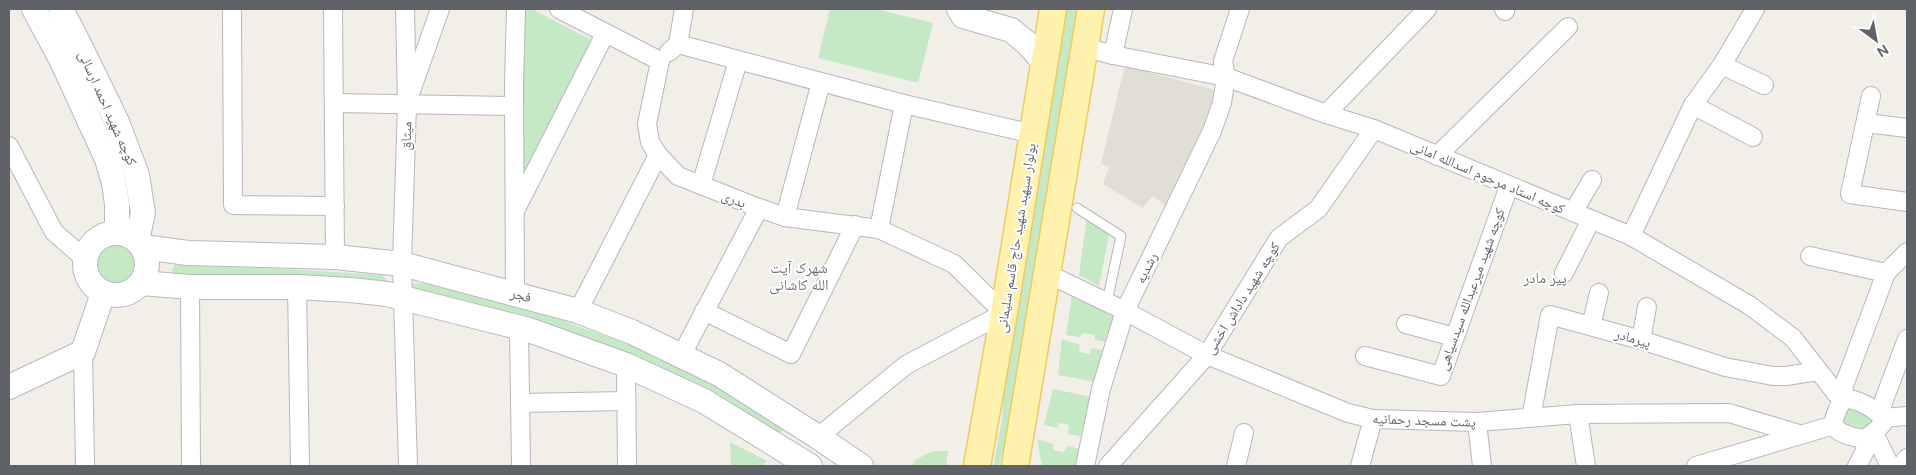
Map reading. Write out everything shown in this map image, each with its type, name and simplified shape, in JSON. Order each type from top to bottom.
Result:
[{"type":"main road","name":"کوچه شهید احمد ارسالی","points":[[34,9],[62,59],[108,159],[118,204],[132,240]]},
{"type":"main road","name":"کوچه شهید احمد ارسالی","points":[[61,9],[82,48],[137,175],[143,213],[132,240]]},
{"type":"main road","points":[[959,9],[964,16],[1011,30],[1027,43],[1044,62]]},
{"type":"main road","name":"بولوار سپهبد شهید حاج قاسم سلیمانی","points":[[977,466],[1054,9]]},
{"type":"main road","points":[[1015,466],[1091,9]]},
{"type":"main road","points":[[90,121],[103,125],[108,123],[113,116]]},
{"type":"main road","points":[[100,237],[132,240],[148,265],[146,275],[141,283],[134,290],[124,295],[113,296],[103,293],[94,287],[88,279],[85,269],[85,259],[88,250],[100,237]]},
{"type":"main road","name":"فجر","points":[[132,240],[188,253],[335,257],[402,264],[578,310],[632,332],[719,374],[861,466]]},
{"type":"main road","points":[[141,283],[190,287],[297,287],[351,290],[403,297],[519,327],[626,365],[704,402],[797,463],[818,437]]},
{"type":"main road","points":[[9,387],[83,352],[103,293]]},
{"type":"street","points":[[232,9],[233,205],[335,206]]},
{"type":"street","points":[[333,9],[335,257]]},
{"type":"street","name":"میثاق","points":[[405,9],[407,104],[402,264],[408,466]]},
{"type":"street","points":[[407,104],[440,9]]},
{"type":"street","points":[[515,294],[514,106],[516,9]]},
{"type":"street","points":[[560,9],[660,61],[678,44],[684,9]]},
{"type":"street","points":[[1113,55],[1123,9]]},
{"type":"street","name":"رشدیه","points":[[1085,466],[1102,390],[1125,311],[1212,131],[1222,103],[1226,77],[1223,62],[1240,9]]},
{"type":"street","points":[[1328,112],[1428,9]]},
{"type":"street","points":[[1631,236],[1693,105],[1722,64],[1755,9]]},
{"type":"street","points":[[1438,156],[1568,27]]},
{"type":"street","points":[[515,212],[605,34]]},
{"type":"street","points":[[678,44],[904,104],[1033,134]]},
{"type":"street","name":"کوچه استاد مرحوم اسدالله امانی","points":[[1084,46],[1113,55],[1226,77],[1328,112],[1374,129],[1631,236],[1749,305],[1793,338],[1818,371],[1844,400]]},
{"type":"street","name":"بدری","points":[[660,61],[647,124],[650,142],[658,155],[678,176],[759,208],[785,216],[879,229],[954,264],[1004,313]]},
{"type":"street","points":[[701,186],[738,61]]},
{"type":"street","points":[[1722,64],[1764,85]]},
{"type":"street","points":[[785,216],[821,82]]},
{"type":"street","points":[[1871,96],[1850,194],[1907,202]]},
{"type":"street","points":[[334,103],[514,106]]},
{"type":"street","points":[[879,229],[904,104]]},
{"type":"street","points":[[1693,105],[1753,137]]},
{"type":"street","points":[[1866,123],[1907,128]]},
{"type":"street","name":"کوچه شهید داداش اخشی","points":[[1108,466],[1207,356],[1279,238],[1318,209],[1374,129]]},
{"type":"street","points":[[9,146],[54,232],[85,259]]},
{"type":"street","points":[[578,310],[658,155]]},
{"type":"street","points":[[1573,212],[1592,180]]},
{"type":"street","name":"کوچه شهید میرعبدالله سیدسیاهی","points":[[1365,356],[1441,376],[1509,186]]},
{"type":"street","points":[[681,356],[759,208]]},
{"type":"street","points":[[1564,272],[1591,220]]},
{"type":"street","points":[[704,311],[791,354],[855,225]]},
{"type":"street","points":[[1870,435],[1858,438],[1839,432],[1834,425],[1834,419],[1844,400],[1843,388],[1886,273],[1907,252]]},
{"type":"street","points":[[1810,256],[1886,273]]},
{"type":"street","name":"پشت مسجد رحمانیه","points":[[1046,273],[1125,311],[1207,356],[1348,413],[1373,419],[1477,422],[1578,414],[1729,413],[1800,434]]},
{"type":"street","points":[[190,287],[191,466]]},
{"type":"street","points":[[297,287],[300,466]]},
{"type":"street","points":[[1591,326],[1599,293]]},
{"type":"street","points":[[1640,340],[1647,307]]},
{"type":"street","points":[[818,437],[906,365],[1004,313]]},
{"type":"street","name":"پیرمادر","points":[[1531,418],[1550,315],[1640,340],[1725,367],[1773,376],[1818,371]]},
{"type":"street","points":[[1406,324],[1454,338]]},
{"type":"street","points":[[519,327],[521,466]]},
{"type":"street","points":[[1857,466],[1870,435],[1883,423],[1881,415],[1907,339]]},
{"type":"street","points":[[83,352],[85,466]]},
{"type":"street","points":[[626,365],[627,466]]},
{"type":"street","points":[[1844,400],[1856,400],[1881,415],[1907,416]]},
{"type":"street","points":[[520,402],[626,401]]},
{"type":"street","points":[[1578,414],[1586,466]]},
{"type":"street","points":[[1360,466],[1373,419]]},
{"type":"street","points":[[1477,422],[1482,466]]},
{"type":"street","points":[[1696,466],[1834,425]]},
{"type":"street","points":[[1236,466],[1244,433]]},
{"type":"street","points":[[1870,435],[1888,462],[1888,466]]},
{"type":"street","points":[[1901,466],[1907,458]]},
{"type":"lane","points":[[1076,208],[1120,236],[1107,302]]},
{"type":"shaded area","points":[[1129,67],[1215,90],[1219,96],[1171,209],[1152,196],[1143,208],[1103,184],[1109,167],[1101,164],[1124,69]]},
{"type":"green space","points":[[521,9],[532,9],[595,42],[524,184]]},
{"type":"green space","points":[[830,9],[876,9],[933,23],[918,83],[818,58]]},
{"type":"green space","points":[[1066,9],[1078,9],[1042,231],[1032,278],[1015,399],[999,466],[994,466],[1003,409],[1001,390]]},
{"type":"green space","points":[[1087,217],[1110,229],[1099,286],[1079,275]]},
{"type":"green space","points":[[115,242],[127,246],[133,252],[137,264],[133,276],[127,282],[115,286],[103,282],[97,276],[93,264],[97,252],[103,246]]},
{"type":"green space","points":[[175,265],[382,275],[387,281],[387,287],[173,274],[172,269]]},
{"type":"green space","points":[[419,283],[456,289],[531,309],[630,345],[706,380],[779,422],[783,428],[782,432],[776,432],[409,290],[411,284]]},
{"type":"green space","points":[[1072,296],[1119,319],[1107,342],[1095,340],[1095,335],[1082,333],[1080,337],[1066,335]]},
{"type":"green space","points":[[1062,339],[1080,345],[1079,352],[1090,354],[1092,348],[1105,351],[1096,382],[1058,375]]},
{"type":"green space","points":[[1053,389],[1092,397],[1080,436],[1068,434],[1069,425],[1059,423],[1057,428],[1044,425]]},
{"type":"green space","points":[[1847,407],[1852,407],[1874,420],[1873,423],[1863,428],[1841,424]]},
{"type":"green space","points":[[1037,439],[1054,444],[1053,450],[1064,452],[1067,446],[1080,449],[1076,466],[1042,466]]},
{"type":"green space","points":[[730,442],[767,461],[761,466],[731,466]]},
{"type":"green space","points":[[933,451],[948,451],[946,466],[912,466],[915,460]]},
{"type":"district","name":"شهرک آیت الله کاشانی","points":[[799,276]]},
{"type":"district","name":"پیر مادر","points":[[1545,278]]}]
